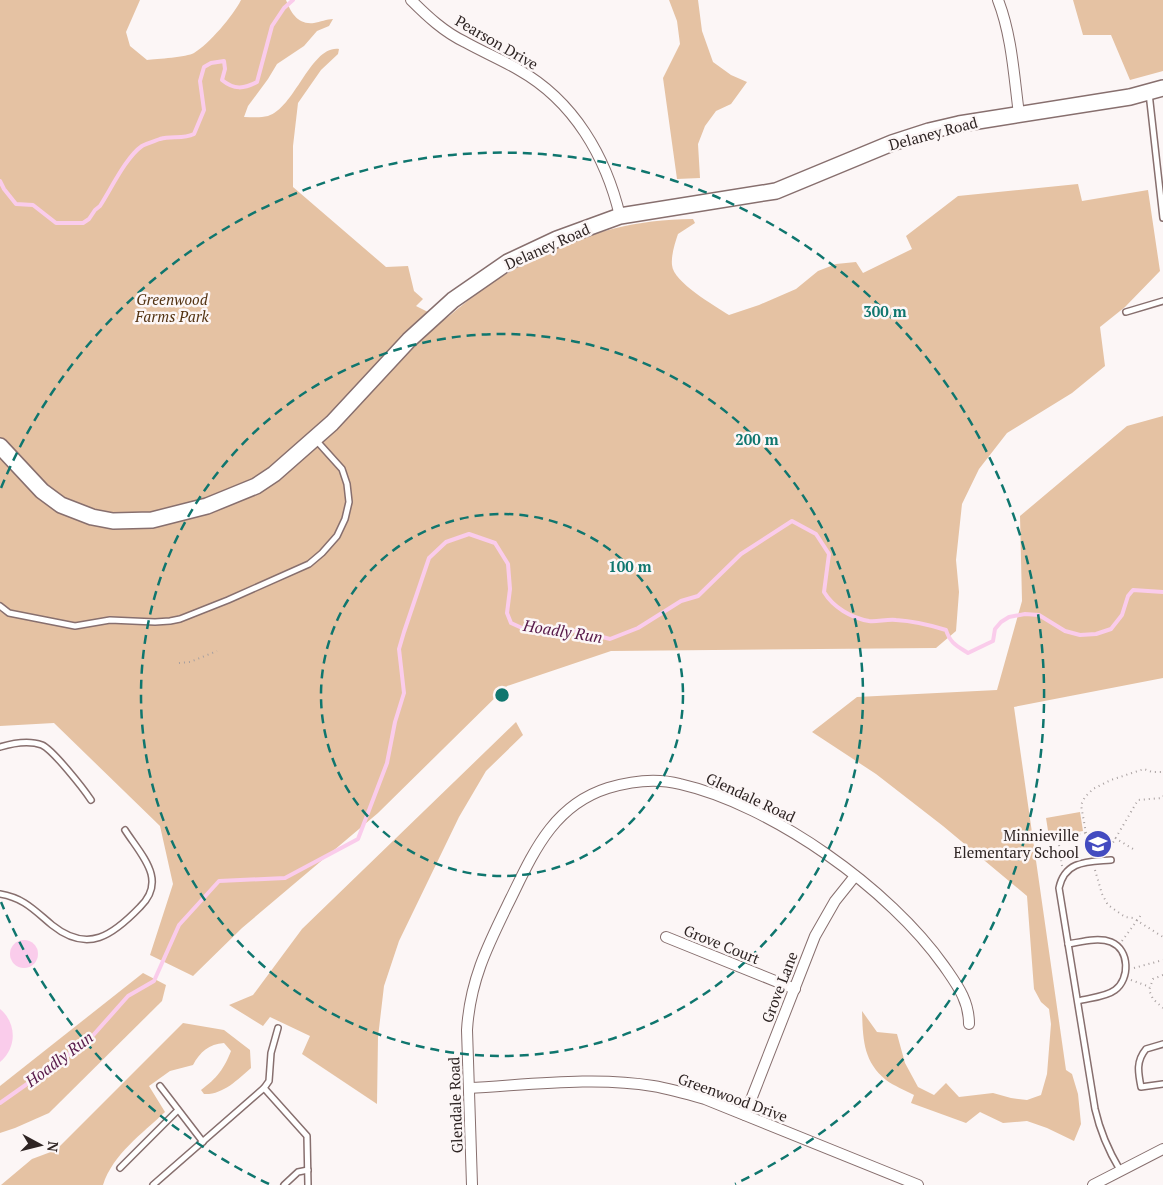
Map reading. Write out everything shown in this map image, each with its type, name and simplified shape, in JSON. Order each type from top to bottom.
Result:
[{"type":"street","name":"Pearson Drive","points":[[411,0],[443,28],[464,42],[528,76],[548,90],[583,129],[595,149],[608,175],[620,216]]},
{"type":"street","points":[[998,0],[1002,10],[1011,56],[1019,114]]},
{"type":"street","name":"Delaney Road","points":[[0,446],[37,486],[61,505],[92,517],[130,522],[152,520],[182,513],[234,496],[256,486],[274,474],[332,423],[409,340],[453,300],[485,276],[557,238],[620,216],[776,191],[892,143],[929,131],[959,124],[1156,90]]},
{"type":"street","name":"Glendale Road","points":[[472,1185],[468,1016],[477,974],[487,948],[533,852],[544,834],[573,806],[589,796],[607,789],[636,782],[659,781],[692,787],[764,816],[811,844],[855,876],[892,907],[916,931],[938,957],[961,991],[966,1003],[969,1024]]},
{"type":"street","name":"Grove Lane","points":[[745,1115],[815,936],[843,889],[855,876]]},
{"type":"street","name":"Grove Court","points":[[666,937],[794,989]]},
{"type":"street","name":"Greenwood Drive","points":[[469,1088],[601,1081],[678,1091],[705,1099],[918,1185]]},
{"type":"street","points":[[1093,1185],[1163,1149]]},
{"type":"lane","points":[[1156,90],[1163,218]]},
{"type":"lane","points":[[1126,312],[1163,301]]},
{"type":"lane","points":[[0,606],[9,613],[75,626],[110,620],[170,621],[180,619],[228,600],[309,564],[337,536],[346,519],[349,502],[347,484],[342,469],[315,439]]},
{"type":"lane","points":[[0,747],[20,742],[43,745],[82,786],[91,800]]},
{"type":"lane","points":[[0,894],[26,903],[52,925],[72,937],[97,939],[108,935],[128,921],[144,904],[152,888],[153,878],[149,867],[125,830]]},
{"type":"lane","points":[[1111,860],[1080,863],[1072,866],[1063,876],[1059,888],[1095,1109],[1100,1131],[1109,1152],[1121,1171]]},
{"type":"lane","points":[[1068,944],[1103,940],[1111,942],[1118,946],[1125,960],[1124,978],[1114,991],[1078,1001]]},
{"type":"lane","points":[[153,1185],[264,1088],[268,1081],[271,1053],[278,1028]]},
{"type":"lane","points":[[1163,1044],[1146,1049],[1139,1062],[1138,1071],[1141,1087],[1163,1084]]},
{"type":"lane","points":[[160,1086],[202,1142]]},
{"type":"lane","points":[[264,1088],[307,1136],[308,1185]]},
{"type":"lane","points":[[120,1168],[178,1110]]},
{"type":"lane","points":[[284,1185],[298,1172],[308,1170]]},
{"type":"path","points":[[179,663],[190,662],[217,651]]},
{"type":"path","points":[[1086,833],[1081,805],[1085,797],[1093,789],[1111,780],[1144,769],[1152,772],[1163,772]]},
{"type":"path","points":[[1102,861],[1138,800],[1162,798],[1163,796]]},
{"type":"path","points":[[1063,876],[1058,838],[1086,833],[1112,843]]},
{"type":"path","points":[[1116,838],[1132,849]]},
{"type":"path","points":[[1093,862],[1104,901],[1124,917],[1138,921],[1163,937]]},
{"type":"path","points":[[1128,934],[1142,915]]},
{"type":"path","points":[[1126,969],[1163,960]]},
{"type":"path","points":[[1163,975],[1153,979],[1150,987],[1153,999],[1163,1008]]},
{"type":"path","points":[[1124,978],[1150,987]]},
{"type":"green space","name":"Greenwood Farms Park","points":[[0,0],[140,0],[126,32],[130,46],[147,60],[179,57],[194,53],[220,29],[241,0],[286,0],[293,14],[299,20],[314,23],[333,19],[329,26],[317,31],[304,46],[277,64],[248,106],[244,117],[265,117],[278,111],[287,102],[311,66],[329,50],[339,49],[338,54],[321,70],[298,103],[293,146],[293,187],[386,267],[408,266],[414,291],[423,299],[416,306],[444,320],[492,282],[522,265],[568,244],[616,228],[641,223],[693,219],[695,223],[678,234],[672,257],[674,272],[687,286],[729,315],[759,305],[796,289],[818,271],[836,264],[856,262],[863,273],[912,249],[906,236],[958,196],[1078,184],[1082,201],[1148,190],[1160,271],[1125,307],[1100,327],[1105,366],[1072,393],[1007,433],[979,469],[962,504],[956,560],[959,592],[956,631],[936,648],[611,651],[507,686],[378,813],[242,928],[193,976],[150,955],[173,884],[160,826],[54,723],[0,726]]},
{"type":"green space","points":[[669,0],[698,0],[702,31],[713,62],[731,75],[747,82],[731,104],[716,111],[705,126],[698,144],[700,178],[677,179],[663,78],[680,44],[677,21]]},
{"type":"green space","points":[[1073,0],[1163,0],[1163,71],[1130,80],[1111,35],[1083,35]]},
{"type":"green space","points":[[1163,416],[1163,678],[1014,707],[1066,1070],[1072,1074],[1078,1094],[1081,1124],[1074,1141],[1027,1121],[1003,1123],[980,1112],[966,1123],[911,1103],[914,1095],[889,1082],[878,1073],[866,1049],[862,1011],[877,1032],[897,1034],[905,1063],[918,1087],[934,1095],[946,1083],[959,1097],[993,1093],[1027,1100],[1041,1095],[1047,1074],[1051,1024],[1049,1009],[1041,1002],[1034,989],[1027,896],[943,826],[876,774],[812,732],[857,697],[997,690],[1022,601],[1020,516],[1127,426]]},
{"type":"green space","points":[[516,722],[523,735],[486,771],[459,817],[399,941],[384,986],[378,1037],[377,1104],[302,1054],[310,1036],[270,1017],[263,1026],[229,1005],[253,995],[302,929]]},
{"type":"green space","points":[[1080,812],[1083,831],[1049,837],[1046,818]]},
{"type":"green space","points":[[143,973],[166,985],[162,1001],[49,1113],[0,1133],[0,1086]]},
{"type":"green space","points":[[183,1023],[224,1030],[250,1050],[251,1068],[224,1089],[211,1094],[204,1094],[201,1090],[219,1073],[231,1051],[224,1043],[214,1045],[206,1050],[193,1065],[170,1071],[149,1086],[165,1112],[121,1154],[103,1185],[1,1185],[32,1159],[56,1150]]},
{"type":"shaded area","points":[[24,940],[34,944],[38,954],[34,964],[24,968],[14,964],[10,954],[14,944]]},
{"type":"shaded area","points":[[0,1009],[10,1021],[13,1036],[10,1050],[0,1062]]},
{"type":"waterway","points":[[0,181],[16,204],[33,205],[56,223],[83,223],[100,206],[125,165],[142,146],[164,138],[185,137],[194,134],[204,110],[200,81],[204,67],[211,63],[224,61],[225,69],[222,80],[226,83],[239,87],[257,82],[272,26],[284,8],[293,0]]},
{"type":"waterway","name":"Hoadly Run","points":[[0,1103],[88,1041],[128,996],[154,981],[179,925],[219,881],[285,878],[358,839],[387,763],[395,722],[404,693],[399,649],[404,632],[429,558],[446,542],[469,534],[495,543],[508,564],[510,589],[507,613],[511,623],[522,628],[580,631],[610,639],[638,628],[681,601],[698,596],[741,554],[792,521],[816,534],[829,554],[824,592],[837,607],[862,620],[902,621],[946,630],[952,641],[968,653],[993,641],[995,629],[1009,617],[1025,614],[1039,615],[1065,631],[1080,635],[1096,634],[1111,629],[1122,615],[1128,596],[1133,590],[1163,592]]},
{"type":"place","name":"Minnieville Elementary School","points":[[1098,844]]}]
